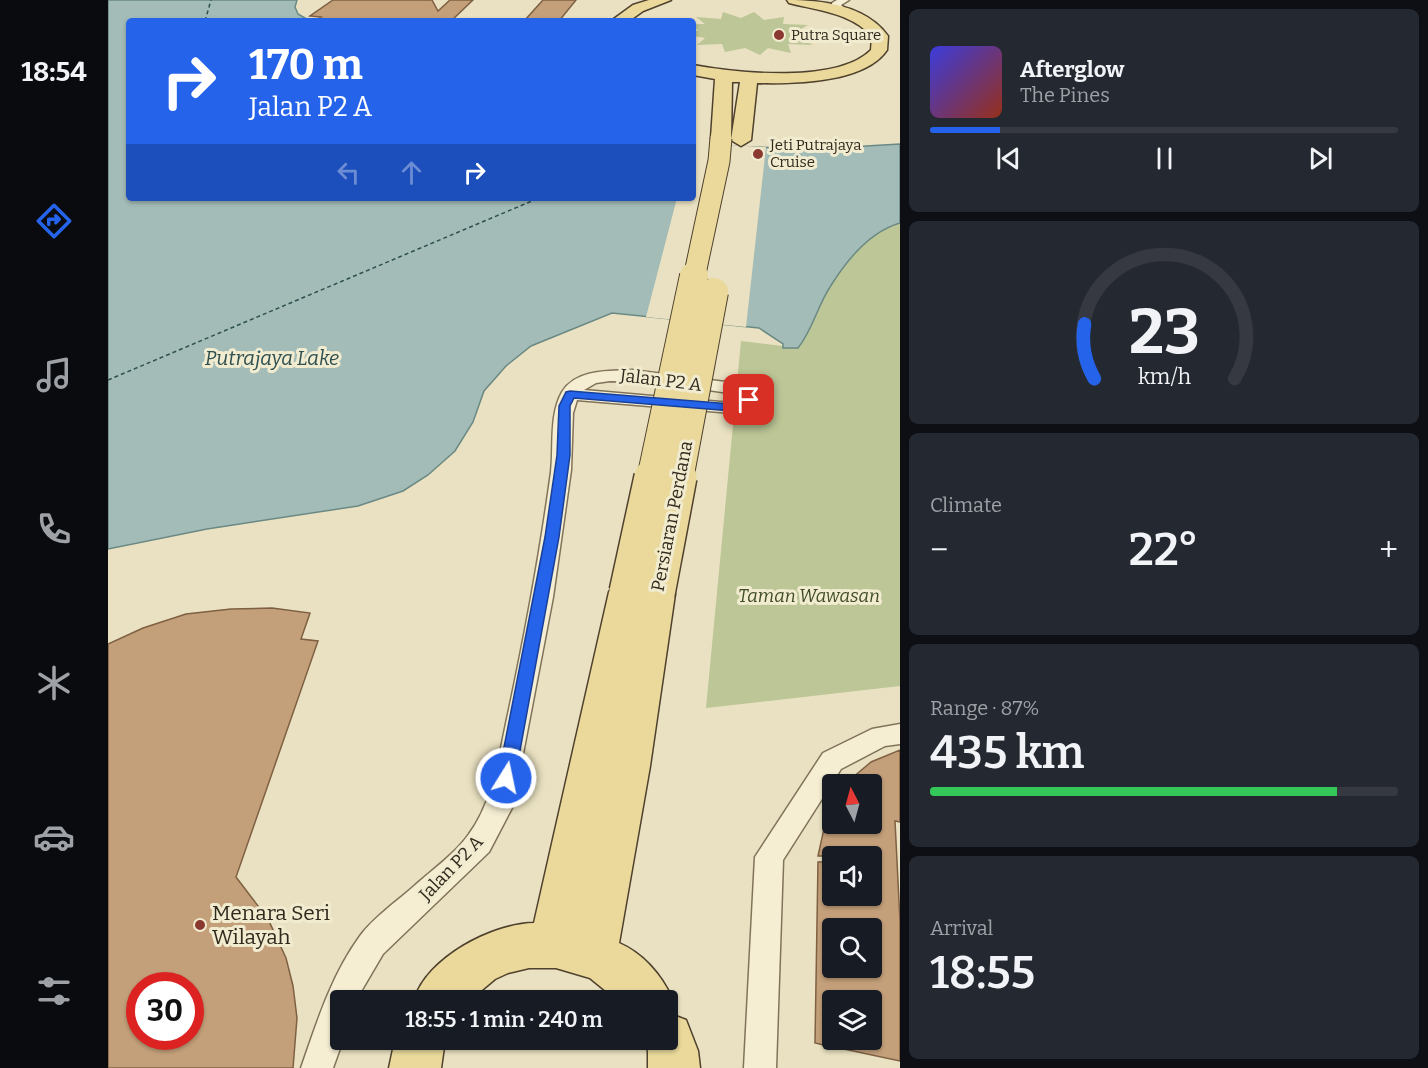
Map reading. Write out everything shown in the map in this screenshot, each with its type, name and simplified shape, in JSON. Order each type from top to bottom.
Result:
[{"type":"main road","points":[[623,18],[638,8],[664,0]]},
{"type":"main road","points":[[696,70],[749,77],[816,75],[854,66],[873,57],[882,44],[880,37],[845,6],[794,0]]},
{"type":"main road","name":"Persiaran Perdana","points":[[724,75],[731,139]]},
{"type":"main road","name":"Persiaran Perdana","points":[[572,950],[629,766],[642,593],[731,139],[749,77]]},
{"type":"main road","points":[[445,990],[450,983],[482,958],[516,946],[572,950],[630,978],[640,990]]},
{"type":"main road","points":[[415,1068],[418,1050]]},
{"type":"main road","points":[[673,1050],[674,1068]]},
{"type":"street","name":"Jalan P2 A","points":[[346,990],[372,944],[471,851],[500,806],[552,537],[563,455],[564,406],[570,394],[590,378],[612,374],[741,389],[748,394],[749,400],[747,404],[732,408],[570,394]]},
{"type":"street","points":[[760,1068],[769,857],[832,761],[881,736],[900,734]]},
{"type":"street","name":"Jalan P2 A","points":[[317,1068],[330,1032]]},
{"type":"green space","points":[[723,12],[741,18],[754,12],[764,20],[784,17],[783,24],[808,25],[797,31],[818,35],[799,38],[813,45],[788,44],[791,53],[768,48],[760,55],[745,48],[725,52],[722,44],[697,45],[705,38],[696,36],[696,31],[699,30],[696,29],[696,24],[705,24],[696,17],[721,19]]},
{"type":"green space","name":"Taman Wawasan","points":[[900,223],[900,686],[706,708],[741,341],[798,348],[808,333],[830,287],[851,257],[878,233]]},
{"type":"water","name":"Putrajaya Lake","points":[[108,0],[297,0],[295,7],[298,14],[305,18],[126,18],[126,201],[696,201],[696,194],[730,146],[815,149],[900,144],[900,223],[868,240],[851,258],[836,277],[798,348],[783,348],[783,344],[759,328],[612,313],[531,346],[506,366],[484,391],[473,422],[455,451],[428,475],[403,491],[358,506],[207,529],[108,549]]},
{"type":"pier","points":[[696,143],[766,147],[746,327],[646,317],[676,201],[696,201]]},
{"type":"building","points":[[333,0],[432,0],[438,11],[450,0],[473,0],[454,18],[320,18],[321,17],[310,16]]},
{"type":"building","points":[[543,0],[576,0],[561,18],[527,18]]},
{"type":"building","points":[[272,608],[310,613],[301,639],[318,641],[236,877],[268,919],[286,958],[293,986],[297,1018],[293,1068],[108,1068],[108,644],[143,628],[186,614],[231,609]]},
{"type":"building","points":[[900,750],[900,822],[895,821],[900,921],[900,1061],[848,1050],[882,1050],[882,990],[822,990],[822,1045],[815,1043],[818,862],[822,862],[822,906],[882,906],[882,846],[822,846],[822,856],[818,856],[823,834],[882,834],[882,774],[857,774],[871,762]]},
{"type":"ferry route","points":[[206,18],[211,0]]},
{"type":"ferry route","points":[[108,380],[532,201]]},
{"type":"place","name":"Putra Square","points":[[779,35]]},
{"type":"place","name":"Jeti Putrajaya Cruise","points":[[758,154]]},
{"type":"place","name":"Menara Seri Wilayah","points":[[200,925]]},
{"type":"route","points":[[506,778],[552,537],[563,455],[564,406],[570,394],[732,408],[747,404],[749,400]]}]
